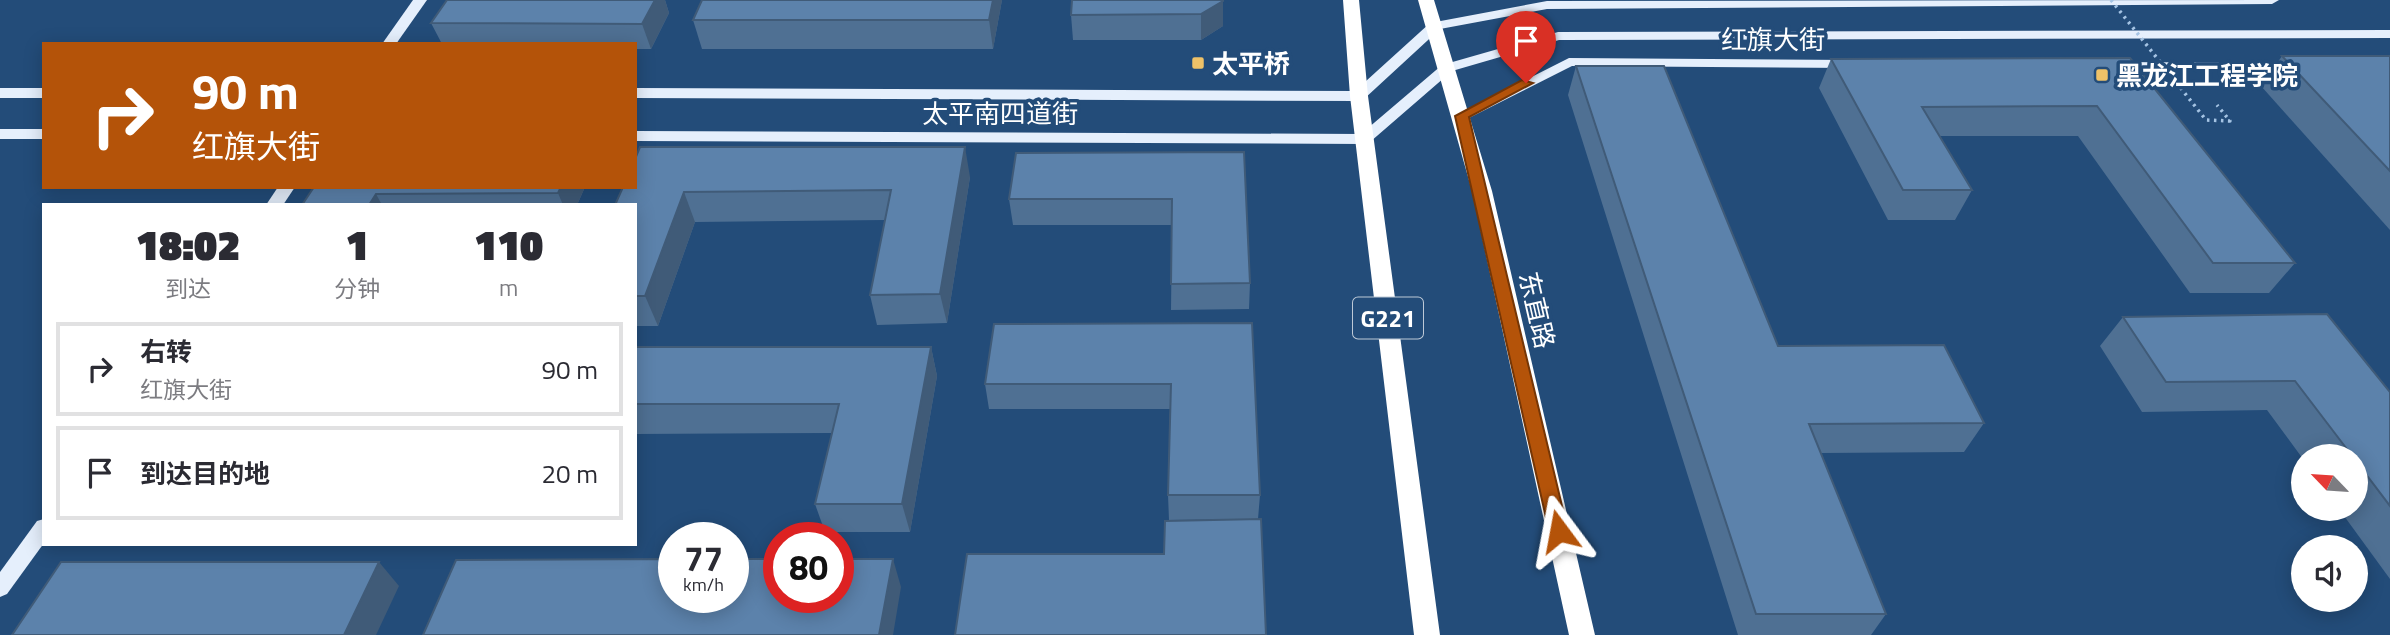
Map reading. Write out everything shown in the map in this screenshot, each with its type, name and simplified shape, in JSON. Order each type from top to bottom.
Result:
[{"type":"highway","name":"G221","points":[[1350,0],[1359,96],[1427,635]]},
{"type":"highway","name":"东直路","points":[[1426,0],[1462,116],[1582,635]]},
{"type":"main road","points":[[390,42],[420,0]]},
{"type":"main road","name":"红旗大街","points":[[1435,26],[1547,5],[2272,0]]},
{"type":"main road","points":[[1359,96],[1435,26]]},
{"type":"main road","name":"红旗大街","points":[[1447,68],[1558,36],[2390,34]]},
{"type":"main road","name":"红旗大街","points":[[1462,116],[1569,62],[1861,64]]},
{"type":"main road","points":[[2098,65],[2306,67]]},
{"type":"main road","points":[[1365,139],[1447,68]]},
{"type":"main road","points":[[0,93],[42,93]]},
{"type":"main road","name":"太平南四道街","points":[[637,93],[1359,96]]},
{"type":"main road","points":[[0,134],[42,134]]},
{"type":"main road","name":"太平南四道街","points":[[637,136],[1365,139]]},
{"type":"main road","points":[[0,588],[42,530]]},
{"type":"path","points":[[2111,0],[2206,120],[2230,121],[2217,105]]},
{"type":"building","points":[[447,0],[655,0],[642,24],[431,23]]},
{"type":"building","points":[[702,0],[993,0],[989,20],[693,20]]},
{"type":"building","points":[[1072,0],[1223,1],[1201,14],[1071,15]]},
{"type":"building","points":[[2282,56],[2390,56],[2390,171]]},
{"type":"building","points":[[2130,58],[2295,263],[2213,263],[2097,106],[1922,107],[1972,190],[1903,190],[1831,59]]},
{"type":"building","points":[[1576,66],[1664,66],[1778,346],[1944,345],[1984,423],[1809,424],[1886,614],[1756,614]]},
{"type":"building","points":[[640,147],[965,147],[940,294],[870,295],[891,190],[684,192],[645,296],[637,296],[637,203],[616,203],[622,189],[637,189],[637,154]]},
{"type":"building","points":[[1244,152],[1250,283],[1171,284],[1172,199],[1009,199],[1016,153]]},
{"type":"building","points":[[313,189],[560,189],[558,193],[376,194],[370,203],[303,203]]},
{"type":"building","points":[[2327,314],[2390,392],[2390,506],[2368,477],[2368,444],[2343,444],[2295,381],[2166,382],[2123,317]]},
{"type":"building","points":[[1252,323],[1260,495],[1168,495],[1171,384],[985,384],[994,324]]},
{"type":"building","points":[[637,347],[931,347],[902,504],[815,504],[839,404],[637,404]]},
{"type":"building","points":[[1261,519],[1266,635],[955,635],[967,554],[1164,554],[1165,521]]},
{"type":"building","points":[[658,559],[658,613],[749,613],[749,559],[763,559],[763,613],[854,613],[854,559],[893,559],[879,635],[423,635],[456,560]]},
{"type":"building","points":[[61,562],[379,562],[344,635],[12,635]]},
{"type":"place","name":"太平桥","points":[[1198,63]]},
{"type":"place","name":"黑龙江工程学院","points":[[2102,75]]},
{"type":"route","points":[[1526,83],[1462,116],[1482,191],[1559,531]]}]
